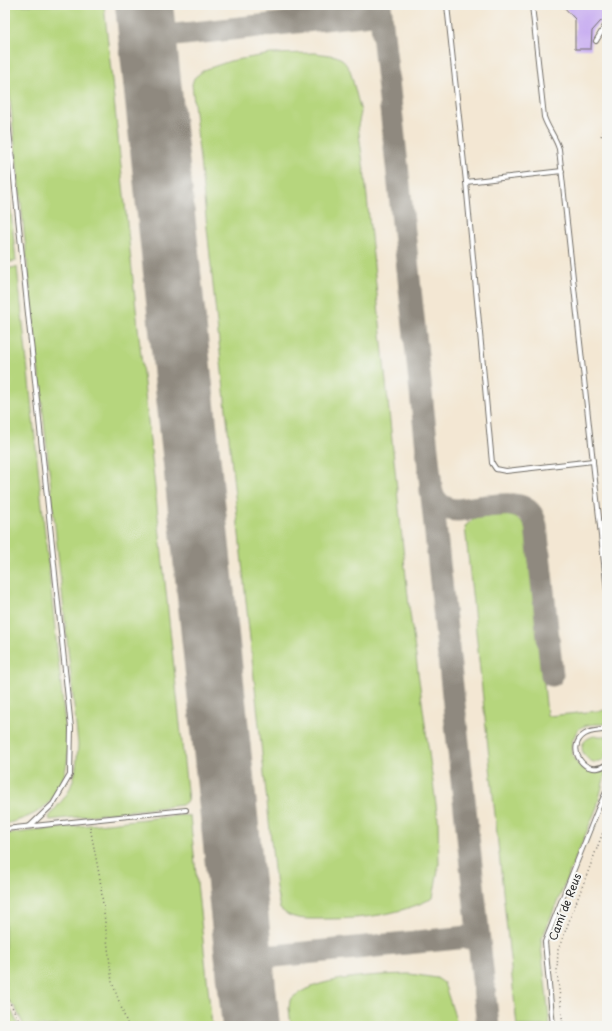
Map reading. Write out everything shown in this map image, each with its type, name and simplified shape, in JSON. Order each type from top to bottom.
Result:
[{"type":"lane","points":[[447,5],[466,182],[492,463],[496,469],[506,471],[593,461]]},
{"type":"lane","points":[[532,5],[544,117],[546,124],[560,149],[607,591]]},
{"type":"lane","points":[[596,40],[605,26],[607,26]]},
{"type":"lane","points":[[5,92],[71,728],[70,774],[52,804],[30,826]]},
{"type":"lane","points":[[466,182],[562,171]]},
{"type":"lane","points":[[607,729],[586,733],[578,742],[577,747],[579,758],[586,766],[598,768],[607,764]]},
{"type":"lane","points":[[553,1026],[545,942],[607,790]]},
{"type":"lane","points":[[5,829],[186,810]]},
{"type":"path","points":[[601,136],[607,126]]},
{"type":"path","points":[[88,820],[100,879],[112,982],[128,1026]]},
{"type":"path","name":"Camí de Reus","points":[[563,1026],[557,971],[558,950],[607,822]]},
{"type":"path","points":[[5,998],[9,1001],[22,1026]]},
{"type":"green space","points":[[5,5],[104,5],[188,800],[182,805],[50,820],[49,817],[65,797],[70,788],[76,770],[78,744],[5,51]]},
{"type":"green space","points":[[315,53],[336,56],[342,59],[350,70],[361,112],[358,126],[365,178],[409,606],[438,819],[439,864],[433,898],[420,904],[380,915],[339,919],[308,919],[287,914],[280,909],[276,888],[192,84],[194,78],[204,70],[230,61],[271,54]]},
{"type":"green space","points":[[5,169],[7,175],[16,261],[5,263]]},
{"type":"green space","points":[[17,267],[68,753],[66,770],[60,786],[50,801],[37,812],[5,824],[5,269]]},
{"type":"green space","points":[[502,515],[515,517],[525,525],[529,532],[547,715],[607,710],[607,721],[605,724],[588,725],[580,728],[572,743],[574,758],[583,769],[598,773],[606,771],[597,807],[542,938],[541,946],[550,1026],[517,1026],[465,526],[475,518]]},
{"type":"green space","points":[[594,736],[607,736],[606,755],[602,761],[591,761],[586,757],[583,751],[582,745],[586,740]]},
{"type":"green space","points":[[182,815],[190,816],[212,1026],[24,1026],[15,1007],[5,997],[5,834]]},
{"type":"green space","points":[[410,974],[437,978],[444,983],[458,1026],[291,1026],[289,1008],[290,1000],[301,992],[314,986],[347,978]]},
{"type":"green space","points":[[5,1003],[12,1012],[19,1026],[5,1026]]},
{"type":"building","points":[[562,5],[607,5],[607,21],[601,21],[592,31],[591,49],[575,49],[575,19]]},
{"type":"taxiway","points":[[380,5],[488,1026]]},
{"type":"taxiway","points":[[147,38],[381,13]]},
{"type":"taxiway","points":[[431,491],[435,499],[448,509],[457,510],[496,505],[511,505],[524,508],[533,518],[536,526],[552,675]]},
{"type":"taxiway","points":[[244,959],[478,936]]},
{"type":"runway","points":[[144,5],[251,1026]]}]
